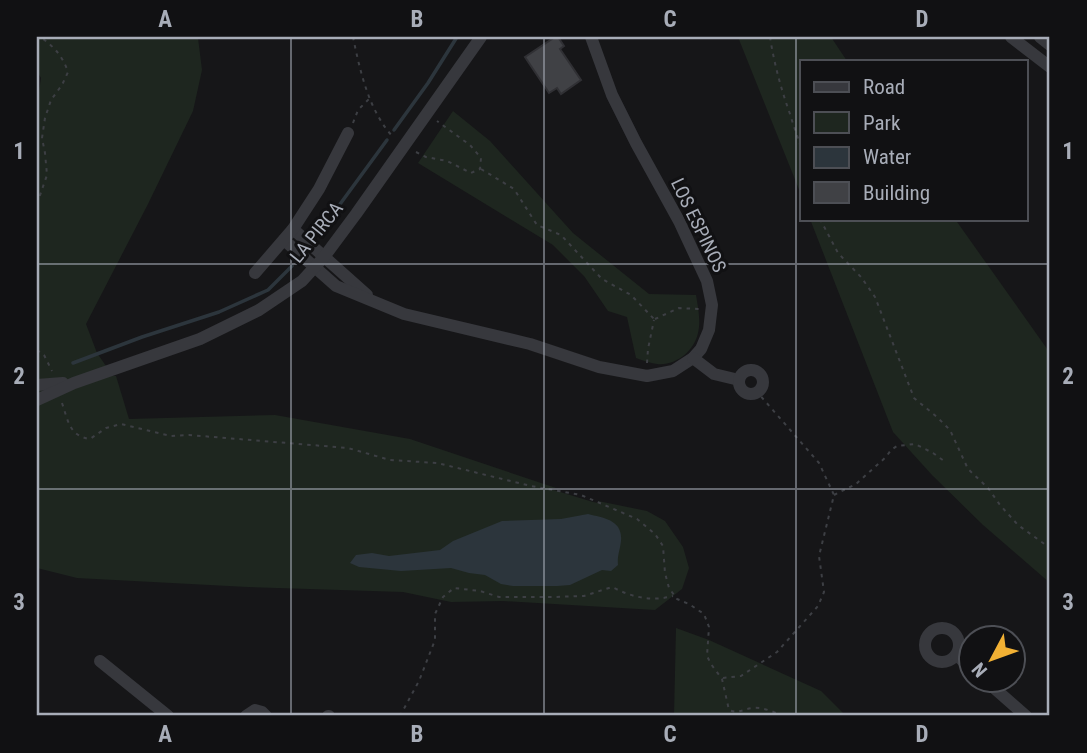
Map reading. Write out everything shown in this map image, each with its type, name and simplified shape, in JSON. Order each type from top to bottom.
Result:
[{"type":"street","name":"LA PIRCA","points":[[37,385],[56,387],[74,383],[200,340],[259,310],[302,281],[324,257],[481,37]]},
{"type":"street","name":"LOS ESPINOS","points":[[591,37],[612,94],[636,144],[679,221],[707,281],[712,305],[709,330],[701,349],[693,358]]},
{"type":"street","points":[[1011,37],[1050,67]]},
{"type":"street","points":[[1040,37],[1050,45]]},
{"type":"street","points":[[255,274],[293,229],[319,189],[348,133]]},
{"type":"street","points":[[293,229],[375,302]]},
{"type":"street","points":[[284,240],[336,286],[404,314],[530,344],[599,368],[647,376],[673,371],[693,358],[714,374],[739,380]]},
{"type":"street","points":[[754,370],[758,372],[763,382],[758,393],[746,394],[740,388],[742,373],[754,370]]},
{"type":"street","name":"LA PIRCA","points":[[37,400],[56,387]]},
{"type":"street","points":[[100,662],[167,716]]},
{"type":"street","points":[[1001,694],[1026,716]]},
{"type":"street","points":[[246,716],[255,710],[266,716]]},
{"type":"path","points":[[37,204],[47,175],[42,138],[45,118],[51,100],[68,72],[64,61],[50,44],[40,37]]},
{"type":"path","points":[[353,37],[358,63],[370,98],[381,122],[391,135],[403,147],[426,157],[447,162],[471,173],[480,169]]},
{"type":"path","points":[[769,37],[790,117],[800,141]]},
{"type":"path","points":[[348,133],[358,110],[370,98]]},
{"type":"path","points":[[426,113],[470,145],[481,158],[480,169]]},
{"type":"path","points":[[480,169],[514,189],[537,225],[561,236],[602,279],[631,295],[654,319]]},
{"type":"path","points":[[821,220],[838,253],[861,277],[875,297],[914,398],[950,430],[968,469],[988,488],[1018,525],[1050,548]]},
{"type":"path","points":[[654,319],[679,308],[712,311]]},
{"type":"path","points":[[647,376],[648,349],[654,319]]},
{"type":"path","points":[[37,350],[44,355],[52,368],[72,430],[80,437],[90,439],[106,428],[121,424],[171,436],[189,435],[348,448],[390,460],[437,463],[581,495],[637,519],[655,534],[663,546],[668,588],[677,599],[704,614],[709,627],[707,656],[722,678],[729,710],[736,713],[755,708],[783,716]]},
{"type":"path","points":[[722,678],[741,676],[777,652],[818,606],[824,592],[819,556],[834,495],[819,463],[758,393]]},
{"type":"path","points":[[834,495],[856,484],[897,446],[915,444],[944,461]]},
{"type":"path","points":[[400,716],[419,681],[435,640],[435,614],[443,597],[454,588],[480,591],[499,597],[584,596],[612,587],[642,599],[674,596]]},
{"type":"green space","points":[[37,37],[198,38],[202,70],[193,111],[86,324],[97,353],[113,376],[116,376],[129,419],[275,415],[410,439],[593,502],[647,511],[665,521],[683,547],[689,568],[682,589],[655,610],[503,601],[451,602],[403,592],[77,578],[37,568],[37,105],[41,78],[37,71]]},
{"type":"green space","points":[[738,37],[831,37],[846,60],[800,60],[800,192]]},
{"type":"green space","points":[[453,111],[490,141],[573,233],[649,294],[696,295],[699,328],[693,346],[683,356],[664,364],[636,358],[627,317],[608,311],[584,276],[553,245],[418,163]]},
{"type":"green space","points":[[810,220],[956,220],[1050,353],[1050,583],[983,525],[893,432]]},
{"type":"green space","points":[[676,628],[709,640],[821,691],[846,716],[674,716]]},
{"type":"water","points":[[588,514],[611,521],[619,528],[621,541],[618,565],[611,571],[602,570],[570,585],[513,586],[501,584],[485,575],[451,568],[401,571],[359,567],[350,563],[356,555],[372,553],[389,556],[440,550],[453,541],[502,521],[561,519]]},
{"type":"building","points":[[558,37],[564,46],[560,49],[581,80],[561,94],[557,88],[549,93],[525,57]]},
{"type":"waterway","points":[[394,130],[457,37]]},
{"type":"waterway","points":[[324,226],[387,140]]},
{"type":"waterway","points":[[73,363],[219,312],[268,290],[292,266]]}]
